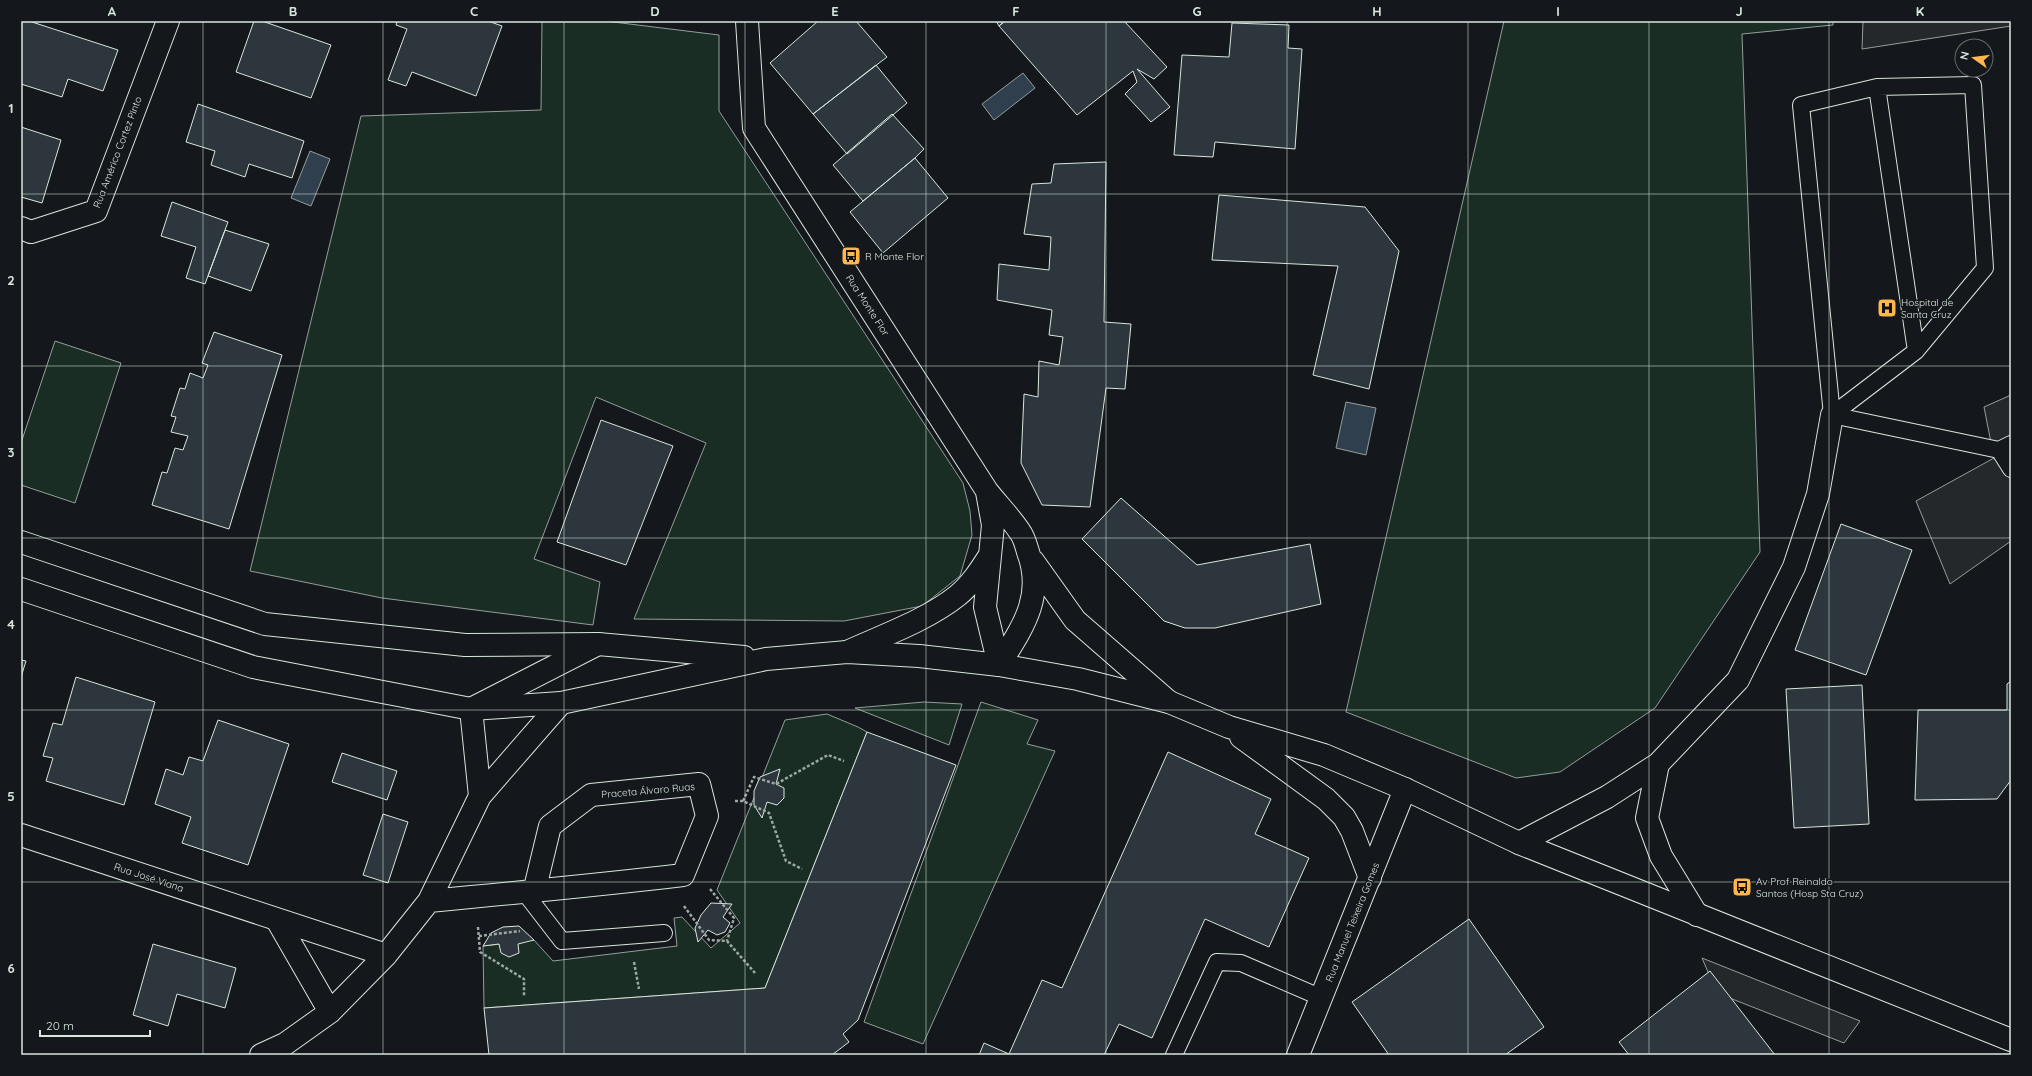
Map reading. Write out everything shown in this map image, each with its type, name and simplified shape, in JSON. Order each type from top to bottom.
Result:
[{"type":"street","name":"Rua Américo Cortez Pinto","points":[[21,228],[31,232],[96,211],[168,21]]},
{"type":"street","name":"Rua Monte Flor","points":[[748,21],[754,128],[987,491],[1021,533],[1031,559]]},
{"type":"street","points":[[1519,843],[1607,798],[1658,764],[1738,680],[1794,567],[1818,494],[1832,415]]},
{"type":"street","points":[[987,491],[993,525],[985,607],[999,665]]},
{"type":"street","points":[[21,542],[265,624],[465,645],[598,644],[766,659]]},
{"type":"street","points":[[847,652],[933,612],[958,596],[974,579],[990,555]]},
{"type":"street","points":[[999,665],[1024,625],[1031,606],[1035,582],[1031,559]]},
{"type":"street","points":[[1031,559],[1075,620],[1169,702]]},
{"type":"street","points":[[21,589],[254,667],[471,709],[561,703],[766,659],[847,652],[919,656],[999,665],[1078,679],[1169,702],[1229,728],[1324,755],[1405,789],[1519,843],[2011,1040]]},
{"type":"street","points":[[471,709],[598,644]]},
{"type":"street","points":[[261,1055],[285,1044],[330,1012],[386,955],[429,901],[480,796],[561,703]]},
{"type":"street","points":[[471,709],[480,796]]},
{"type":"street","points":[[1229,728],[1326,799],[1344,817],[1352,832],[1370,878]]},
{"type":"street","points":[[1658,764],[1647,818],[1661,856],[1697,915]]},
{"type":"street","name":"Praceta Álvaro Ruas","points":[[429,901],[529,893],[581,885],[683,875],[707,816],[699,784],[591,795],[550,826],[529,893]]},
{"type":"street","name":"Rua Manuel Teixeira Gomes","points":[[1298,1055],[1405,789]]},
{"type":"street","name":"Rua José Viana","points":[[21,835],[386,955]]},
{"type":"street","points":[[277,920],[330,1012]]},
{"type":"lane","points":[[1973,85],[1985,268],[1916,351],[1832,415],[1801,105],[1877,87],[1973,85]]},
{"type":"lane","points":[[1877,87],[1916,351]]},
{"type":"lane","points":[[1832,415],[2005,447],[2011,469]]},
{"type":"lane","points":[[529,893],[562,941],[664,933]]},
{"type":"lane","points":[[1174,1055],[1217,962],[1241,962],[1322,998]]},
{"type":"path","points":[[802,869],[786,861],[769,813],[743,802],[754,777],[776,784],[828,755],[844,761]]},
{"type":"path","points":[[688,863],[734,918],[727,941]]},
{"type":"path","points":[[664,877],[709,940],[727,941],[755,973]]},
{"type":"path","points":[[475,897],[480,952],[524,979],[524,996]]},
{"type":"green space","points":[[542,21],[605,21],[719,35],[719,111],[963,483],[970,511],[972,535],[960,576],[922,606],[844,621],[634,619],[706,443],[596,397],[534,559],[600,582],[593,625],[382,598],[250,571],[361,116],[541,110]]},
{"type":"green space","points":[[1504,21],[1833,21],[1833,25],[1742,34],[1760,552],[1655,708],[1560,772],[1516,778],[1346,712]]},
{"type":"green space","points":[[55,341],[121,363],[75,503],[21,485],[21,443]]},
{"type":"green space","points":[[924,702],[962,704],[949,745],[855,708]]},
{"type":"green space","points":[[981,702],[1038,720],[1027,744],[1055,751],[923,1044],[864,1022]]},
{"type":"green space","points":[[827,714],[867,732],[765,988],[484,1008],[483,946],[534,940],[553,961],[677,946],[674,918],[682,917],[711,948],[740,923],[717,890],[785,720]]},
{"type":"shaded area","points":[[1863,21],[2011,21],[2011,26],[1862,49]]},
{"type":"shaded area","points":[[2011,395],[2011,541],[1950,584],[1916,501],[1994,458],[1984,407]]},
{"type":"shaded area","points":[[1702,958],[1860,1021],[1844,1043],[1717,993]]},
{"type":"water","points":[[1023,73],[1035,88],[994,120],[982,104]]},
{"type":"water","points":[[310,151],[330,159],[311,206],[291,198]]},
{"type":"water","points":[[1346,402],[1376,408],[1366,455],[1336,448]]},
{"type":"building","points":[[21,21],[29,21],[118,50],[103,91],[68,79],[62,97],[21,84]]},
{"type":"building","points":[[254,21],[262,21],[331,45],[311,98],[236,72]]},
{"type":"building","points":[[397,21],[488,21],[502,26],[476,96],[412,72],[406,86],[388,80],[407,29],[396,25]]},
{"type":"building","points":[[818,21],[856,21],[887,57],[813,114],[770,63]]},
{"type":"building","points":[[996,21],[1005,21],[999,26]]},
{"type":"building","points":[[1005,21],[1124,21],[1167,67],[1154,79],[1137,69],[1170,107],[1151,122],[1125,94],[1137,82],[1133,71],[1077,115],[999,26]]},
{"type":"building","points":[[1232,23],[1289,25],[1288,48],[1302,49],[1295,149],[1215,142],[1213,157],[1174,155],[1182,55],[1229,57]]},
{"type":"building","points":[[876,65],[907,103],[847,154],[813,114]]},
{"type":"building","points":[[198,104],[304,141],[292,178],[249,164],[245,177],[211,165],[215,151],[186,142]]},
{"type":"building","points":[[892,114],[924,149],[863,201],[833,165]]},
{"type":"building","points":[[21,127],[61,140],[42,203],[21,197]]},
{"type":"building","points":[[915,158],[948,198],[883,253],[850,212]]},
{"type":"building","points":[[1106,162],[1104,322],[1131,324],[1125,389],[1106,388],[1090,507],[1042,505],[1021,463],[1024,394],[1038,397],[1039,361],[1059,365],[1063,337],[1049,335],[1052,310],[997,300],[999,264],[1049,270],[1051,237],[1024,234],[1032,184],[1051,183],[1054,164]]},
{"type":"building","points":[[1219,195],[1365,207],[1399,251],[1369,389],[1313,375],[1338,266],[1212,260]]},
{"type":"building","points":[[172,202],[228,222],[205,284],[186,278],[196,247],[161,236]]},
{"type":"building","points":[[225,230],[269,244],[251,291],[208,276]]},
{"type":"building","points":[[214,332],[282,355],[229,529],[152,505],[162,472],[167,473],[175,448],[183,450],[188,436],[171,432],[176,417],[171,416],[180,388],[185,389],[190,373],[203,378],[208,365],[202,363]]},
{"type":"building","points":[[601,420],[673,446],[626,565],[557,542]]},
{"type":"building","points":[[1121,498],[1197,565],[1310,544],[1321,604],[1215,628],[1185,628],[1164,621],[1082,539]]},
{"type":"building","points":[[1841,524],[1912,550],[1866,675],[1795,650]]},
{"type":"building","points":[[21,660],[26,661],[21,677]]},
{"type":"building","points":[[76,677],[155,702],[124,805],[46,781],[53,758],[43,756],[53,723],[62,725]]},
{"type":"building","points":[[2011,681],[2011,780],[1997,799],[1915,800],[1918,710],[2007,710],[2007,684]]},
{"type":"building","points":[[1862,685],[1869,824],[1794,828],[1786,689]]},
{"type":"building","points":[[218,720],[289,744],[248,865],[182,843],[191,817],[155,804],[166,769],[183,775],[189,757],[203,761]]},
{"type":"building","points":[[867,732],[956,765],[858,1020],[843,1034],[849,1042],[832,1055],[489,1055],[484,1008],[765,988]]},
{"type":"building","points":[[1168,752],[1271,799],[1255,834],[1309,858],[1269,947],[1205,919],[1152,1038],[1119,1024],[1104,1055],[979,1055],[984,1043],[1009,1054],[1042,980],[1062,988]]},
{"type":"building","points":[[342,753],[397,771],[387,800],[332,782]]},
{"type":"building","points":[[780,769],[776,784],[784,788],[784,798],[777,805],[767,802],[762,818],[754,805],[754,791],[760,777]]},
{"type":"building","points":[[383,814],[408,822],[388,883],[363,875]]},
{"type":"building","points":[[711,903],[732,904],[723,917],[730,923],[725,932],[717,935],[708,930],[698,942],[695,928],[701,915]]},
{"type":"building","points":[[1469,919],[1544,1027],[1505,1055],[1389,1055],[1352,1002]]},
{"type":"building","points":[[519,926],[534,940],[518,944],[519,953],[509,957],[501,953],[499,944],[483,946],[491,933],[503,927]]},
{"type":"building","points":[[153,944],[236,968],[225,1008],[177,994],[168,1026],[133,1015]]},
{"type":"building","points":[[1710,971],[1775,1055],[1629,1055],[1619,1042]]},
{"type":"place","name":"R Monte Flor","points":[[851,256]]},
{"type":"place","name":"Hospital de Santa Cruz","points":[[1887,308]]},
{"type":"place","name":"Av Prof Reinaldo Santos (Hosp Sta Cruz)","points":[[1742,887]]}]
